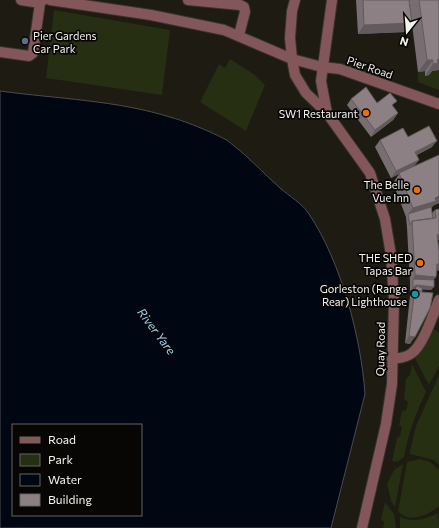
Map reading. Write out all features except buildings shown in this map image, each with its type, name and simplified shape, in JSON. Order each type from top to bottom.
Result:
[{"type":"street","points":[[0,52],[29,56],[33,54],[41,2],[21,0]]},
{"type":"street","name":"Pier Road","points":[[50,0],[151,15],[224,30],[292,59],[322,67],[340,69],[439,104]]},
{"type":"street","points":[[188,0],[240,5],[244,7],[245,12],[239,36]]},
{"type":"street","name":"Quay Road","points":[[295,0],[292,11],[290,38],[295,76],[306,93],[327,113],[370,173],[385,219],[391,255],[394,300],[392,384],[386,424],[362,528]]},
{"type":"street","name":"Quay Road","points":[[327,113],[321,81],[332,0]]},
{"type":"street","points":[[392,359],[404,358],[413,353],[422,339],[439,300]]},
{"type":"green space","points":[[54,10],[170,30],[162,95],[46,78]]},
{"type":"green space","points":[[230,59],[255,75],[265,85],[246,131],[200,102],[219,64],[225,68]]},
{"type":"green space","points":[[439,70],[439,90],[418,82],[418,72],[425,71],[425,76],[429,75],[429,71]]},
{"type":"green space","points":[[434,329],[439,333],[439,366],[429,385],[415,359],[428,342]]},
{"type":"green space","points":[[412,364],[426,392],[413,424],[404,457],[397,462],[392,461],[397,438],[400,436],[402,427],[399,425],[402,411],[406,410],[408,402],[404,399],[406,379],[410,375]]},
{"type":"green space","points":[[439,375],[439,465],[434,460],[410,454],[410,451],[416,426]]},
{"type":"green space","points":[[420,459],[430,462],[439,470],[439,506],[425,515],[413,518],[403,515],[398,511],[407,462]]},
{"type":"green space","points":[[403,464],[395,507],[391,501],[387,484],[394,470]]},
{"type":"green space","points":[[385,502],[394,514],[396,528],[383,528],[384,522],[381,520]]},
{"type":"green space","points":[[438,513],[439,528],[400,528],[400,517],[410,520],[419,520]]},
{"type":"water","name":"River Yare","points":[[0,91],[130,107],[152,112],[193,125],[224,138],[235,146],[306,210],[331,254],[348,301],[359,349],[365,394],[331,528],[0,528]]},
{"type":"place","name":"Pier Gardens Car Park","points":[[25,41]]},
{"type":"place","name":"SW1 Restaurant","points":[[366,113]]},
{"type":"place","name":"The Belle Vue Inn","points":[[417,190]]},
{"type":"place","name":"THE SHED Tapas Bar","points":[[420,263]]},
{"type":"place","name":"Gorleston (Range Rear) Lighthouse","points":[[415,294]]}]
